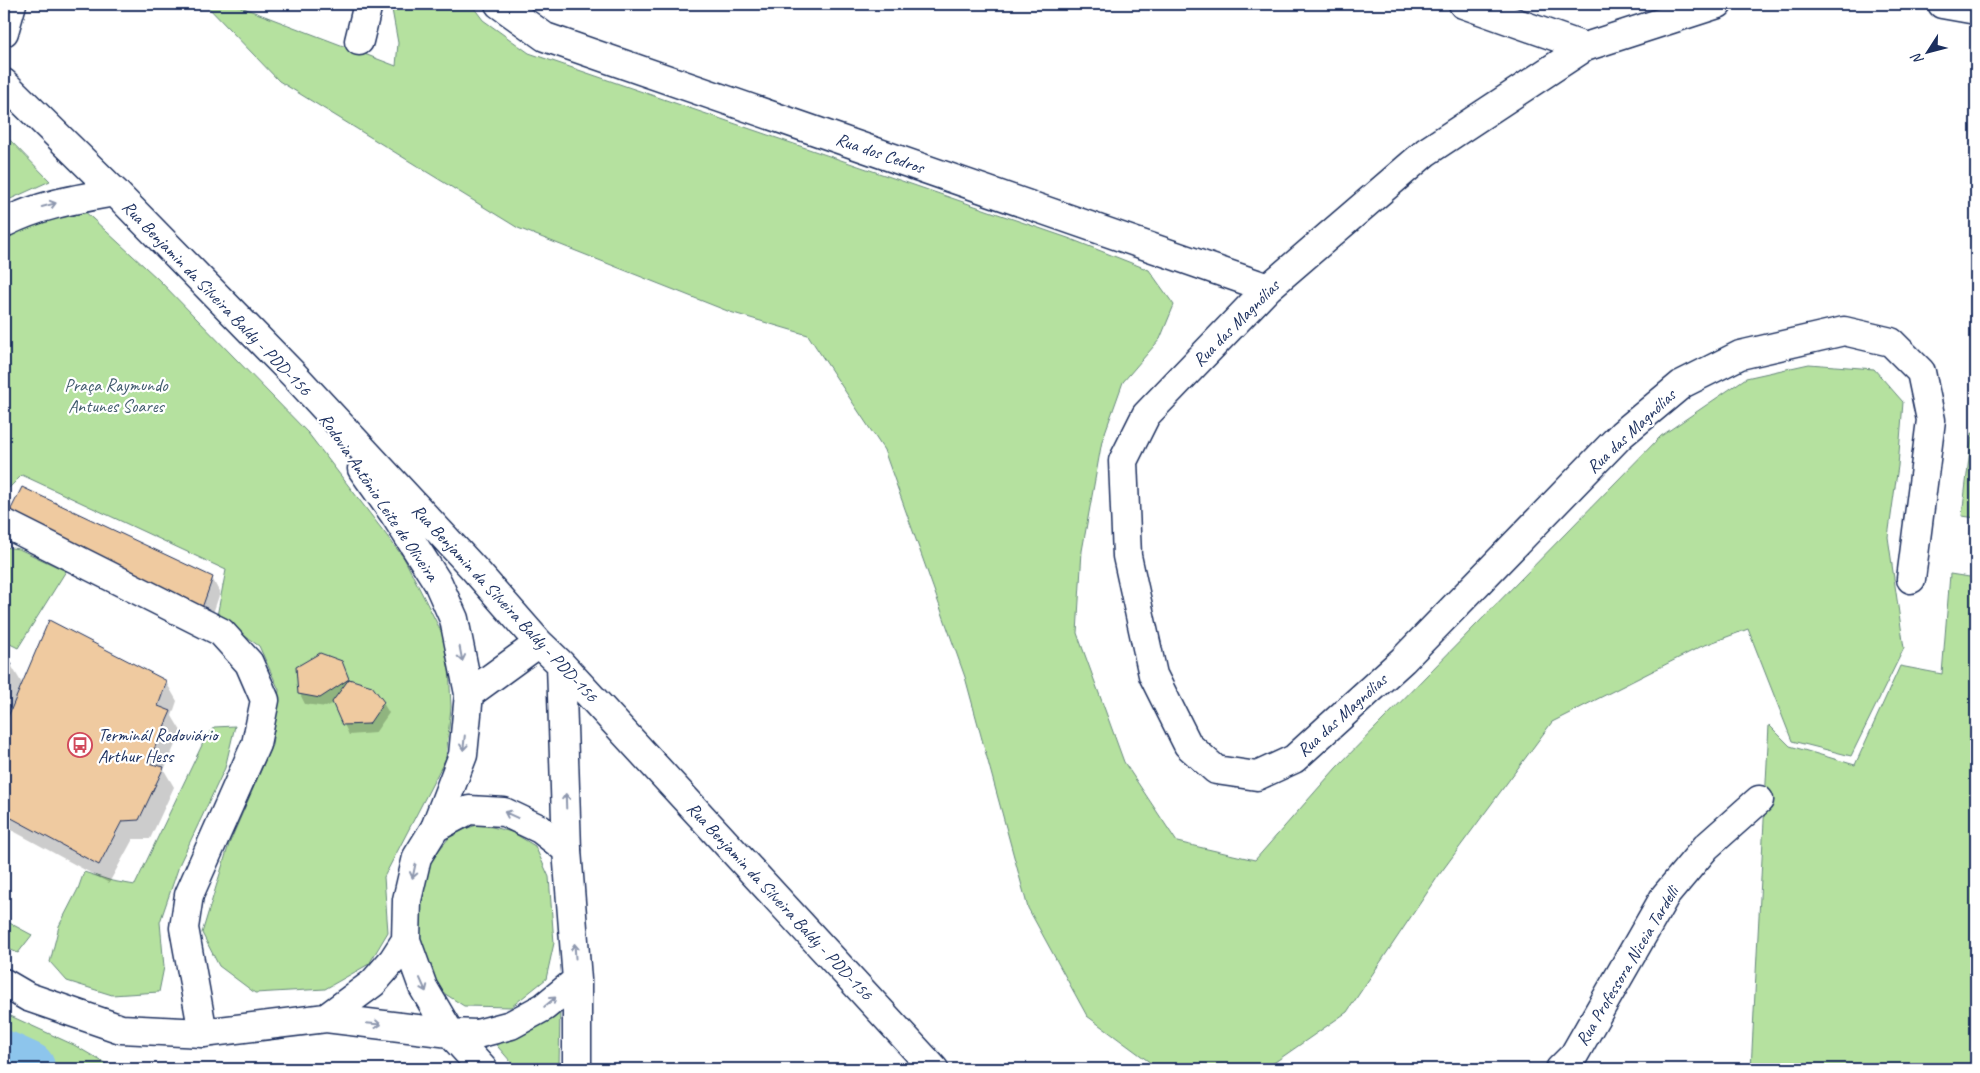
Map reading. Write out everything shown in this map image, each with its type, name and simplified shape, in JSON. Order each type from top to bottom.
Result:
[{"type":"street","points":[[4,32],[12,4]]},
{"type":"street","points":[[359,41],[368,4]]},
{"type":"street","name":"Rua dos Cedros","points":[[499,4],[546,37],[1268,288]]},
{"type":"street","points":[[1463,4],[1585,46]]},
{"type":"street","name":"Rua das Magnólias","points":[[1718,4],[1585,46],[1426,152],[1268,288],[1146,415],[1123,461],[1127,556],[1153,675],[1188,745],[1216,770],[1257,776],[1294,759],[1403,660],[1622,434],[1682,384],[1740,356],[1844,331],[1891,342],[1922,372],[1932,420],[1911,580]]},
{"type":"street","points":[[1942,4],[1976,10]]},
{"type":"street","name":"Rua Benjamin da Silveira Baldy - PDD-156","points":[[4,83],[115,192],[294,375],[475,570],[539,643],[561,664],[934,1069]]},
{"type":"street","points":[[4,223],[24,213],[48,205],[115,192]]},
{"type":"street","name":"Rodovia Antônio Leite de Oliveira","points":[[294,375],[394,514],[438,583],[454,619],[469,694],[463,755],[436,828],[416,857],[407,900],[406,940],[424,987],[450,1033],[483,1069]]},
{"type":"street","points":[[4,523],[221,632],[249,663],[265,700],[256,744],[189,895],[184,928],[203,1033]]},
{"type":"street","points":[[454,619],[475,570]]},
{"type":"street","points":[[469,694],[539,643]]},
{"type":"street","points":[[561,664],[567,850],[577,980],[577,1069]]},
{"type":"street","name":"Rua Professora Niceia Tardelli","points":[[1573,1064],[1665,896],[1706,846],[1759,800]]},
{"type":"street","name":"Rodovia Antônio Leite de Oliveira","points":[[436,828],[469,810],[504,812],[540,829],[567,850]]},
{"type":"street","points":[[326,1018],[373,983],[393,960],[406,940]]},
{"type":"street","points":[[4,983],[28,997],[121,1029],[203,1033],[326,1018],[450,1033],[477,1034],[510,1025],[544,1007],[577,980]]},
{"type":"green space","points":[[205,4],[233,4],[396,66],[398,43],[391,4],[471,4],[483,20],[529,53],[1068,238],[1149,270],[1174,305],[1160,339],[1123,382],[1102,441],[1082,551],[1077,633],[1124,762],[1177,842],[1255,860],[1336,768],[1661,436],[1746,378],[1809,364],[1874,369],[1903,402],[1898,466],[1888,537],[1904,648],[1851,756],[1792,741],[1748,629],[1700,647],[1552,722],[1439,875],[1347,1012],[1265,1069],[1159,1069],[1087,1016],[1028,908],[965,677],[884,450],[808,335],[730,312],[518,228],[279,81]]},
{"type":"green space","points":[[4,134],[50,181],[4,202]]},
{"type":"green space","name":"Praça Raymundo Antunes Soares","points":[[80,207],[158,279],[308,433],[404,558],[448,645],[451,707],[446,758],[384,877],[388,932],[369,964],[325,989],[255,993],[219,966],[202,933],[229,844],[272,745],[279,690],[259,646],[217,616],[226,570],[22,475],[4,493],[4,229]]},
{"type":"green space","points":[[1972,433],[1976,434],[1976,518],[1962,516]]},
{"type":"green space","points":[[4,547],[19,549],[66,571],[18,648],[4,641]]},
{"type":"green space","points":[[1950,574],[1976,578],[1976,1069],[1751,1069],[1769,725],[1790,746],[1855,765],[1900,666],[1942,674]]},
{"type":"green space","points":[[235,726],[225,768],[180,863],[160,922],[164,967],[159,992],[112,995],[67,981],[50,962],[59,926],[78,889],[84,872],[112,881],[135,885],[203,743],[214,727]]},
{"type":"green space","points":[[480,824],[512,832],[535,846],[549,877],[554,943],[546,979],[511,1007],[464,1006],[439,990],[426,968],[419,937],[422,882],[430,861],[453,833]]},
{"type":"green space","points":[[4,920],[32,935],[18,953],[4,947]]},
{"type":"green space","points":[[560,1008],[559,1069],[517,1069],[492,1040]]},
{"type":"green space","points":[[4,1013],[74,1045],[115,1069],[4,1069]]},
{"type":"building","points":[[22,487],[213,577],[202,608],[9,513]]},
{"type":"building","name":"Terminál Rodoviário Arthur Hess","points":[[49,620],[167,681],[158,706],[171,711],[148,763],[164,767],[139,820],[122,821],[99,865],[4,814],[4,726]]},
{"type":"building","points":[[320,653],[342,661],[349,679],[320,698],[298,694],[296,667]]},
{"type":"building","points":[[4,660],[12,664],[4,682]]},
{"type":"building","points":[[349,679],[372,686],[384,702],[369,724],[342,725],[332,702]]},
{"type":"waterway","points":[[4,1058],[28,1069]]},
{"type":"place","name":"Terminál Rodoviário Arthur Hess","points":[[80,745]]}]
